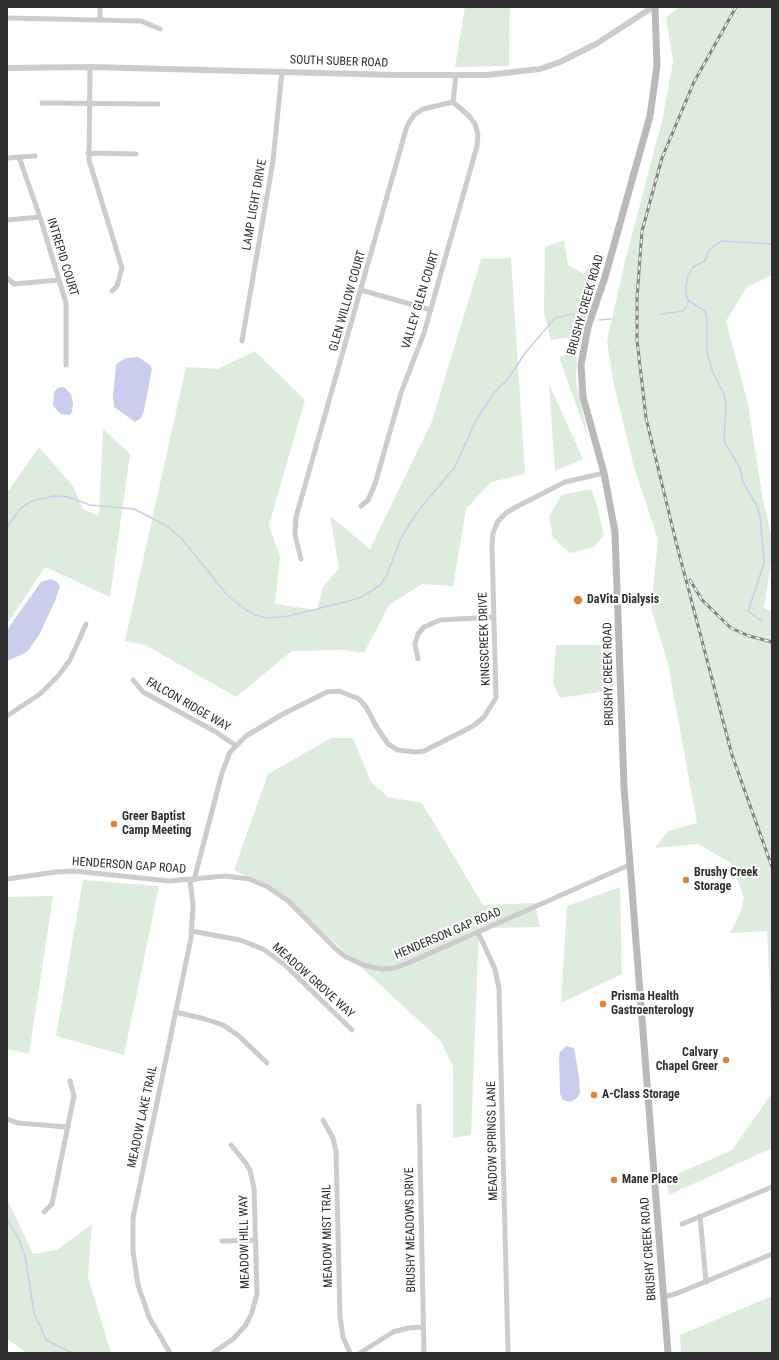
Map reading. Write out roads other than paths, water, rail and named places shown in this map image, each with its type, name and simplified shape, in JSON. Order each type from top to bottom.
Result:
[{"type":"main road","name":"BRUSHY CREEK ROAD","points":[[654,7],[657,66],[650,116],[605,277],[588,327],[582,356],[581,380],[583,397],[604,473],[615,539],[622,758],[668,1353]]},
{"type":"street","points":[[100,7],[100,19]]},
{"type":"street","name":"SOUTH SUBER ROAD","points":[[7,68],[90,67],[456,75],[487,75],[521,72],[540,69],[560,62],[596,44],[654,7]]},
{"type":"street","points":[[7,18],[141,20],[160,29]]},
{"type":"street","points":[[90,67],[88,153],[90,166],[121,263],[121,275],[117,286],[112,291]]},
{"type":"street","name":"LAMP LIGHT DRIVE","points":[[242,341],[273,161],[282,71]]},
{"type":"street","points":[[453,102],[456,75]]},
{"type":"street","name":"GLEN WILLOW COURT","points":[[301,559],[295,536],[296,517],[410,120],[423,110],[453,102]]},
{"type":"street","name":"VALLEY GLEN COURT","points":[[362,506],[368,500],[375,484],[401,393],[431,310],[478,141],[477,129],[472,120],[453,102]]},
{"type":"street","points":[[42,103],[158,104]]},
{"type":"street","points":[[88,153],[136,154]]},
{"type":"street","points":[[7,158],[35,156]]},
{"type":"street","name":"INTREPID COURT","points":[[19,157],[40,216],[66,303],[66,365]]},
{"type":"street","points":[[7,220],[40,216]]},
{"type":"street","points":[[7,278],[14,284],[58,280]]},
{"type":"street","points":[[361,290],[431,310]]},
{"type":"street","name":"KINGSCREEK DRIVE","points":[[192,880],[226,758],[235,745],[259,727],[304,702],[327,692],[339,691],[359,699],[366,707],[388,744],[405,752],[424,751],[473,726],[484,717],[496,698],[497,686],[492,545],[493,533],[498,522],[511,510],[565,482],[604,473]]},
{"type":"street","points":[[418,659],[415,644],[418,634],[424,627],[440,620],[494,617]]},
{"type":"street","points":[[7,716],[40,694],[59,676],[70,660],[86,624]]},
{"type":"street","name":"FALCON RIDGE WAY","points":[[133,680],[143,692],[216,732],[235,745]]},
{"type":"street","name":"HENDERSON GAP ROAD","points":[[7,879],[44,873],[76,872],[152,880],[192,880],[233,876],[258,882],[288,901],[346,957],[374,968],[388,969],[402,966],[630,866]]},
{"type":"street","name":"MEADOW LAKE TRAIL","points":[[170,1353],[156,1331],[143,1301],[135,1268],[133,1235],[136,1202],[191,931],[193,906],[192,880]]},
{"type":"street","name":"MEADOW GROVE WAY","points":[[191,931],[240,940],[263,948],[284,964],[352,1030]]},
{"type":"street","name":"MEADOW SPRINGS LANE","points":[[478,932],[495,969],[499,989],[508,1353]]},
{"type":"street","points":[[175,1012],[205,1018],[223,1025],[239,1036],[267,1063]]},
{"type":"street","points":[[44,1212],[52,1204],[68,1127],[74,1096],[70,1081]]},
{"type":"street","name":"BRUSHY MEADOWS DRIVE","points":[[418,1106],[424,1353]]},
{"type":"street","points":[[7,1119],[18,1123],[68,1127]]},
{"type":"street","name":"MEADOW MIST TRAIL","points":[[323,1120],[333,1138],[336,1151],[340,1317],[343,1337],[350,1353]]},
{"type":"street","name":"MEADOW HILL WAY","points":[[213,1353],[237,1335],[251,1315],[256,1294],[256,1240],[253,1179],[245,1162],[231,1145]]},
{"type":"street","points":[[682,1224],[772,1187]]},
{"type":"street","points":[[700,1216],[706,1282]]},
{"type":"street","points":[[222,1241],[256,1240]]},
{"type":"street","points":[[664,1297],[706,1282],[772,1254]]},
{"type":"street","points":[[360,1353],[393,1332],[408,1328],[423,1327]]},
{"type":"water","points":[[138,357],[150,365],[152,369],[144,411],[141,418],[135,422],[114,407],[113,397],[116,364],[126,358]]},
{"type":"water","points":[[64,387],[71,394],[73,404],[70,415],[61,414],[53,406],[54,392],[58,388]]},
{"type":"water","points":[[51,579],[57,582],[60,586],[55,601],[39,635],[27,652],[7,661],[7,630],[41,582]]},
{"type":"water","points":[[566,1046],[574,1048],[579,1077],[580,1093],[577,1098],[570,1102],[563,1100],[560,1094],[559,1056],[560,1052]]},
{"type":"waterway","points":[[762,621],[748,611],[764,563],[760,515],[756,504],[743,482],[740,468],[724,441],[726,404],[724,394],[713,373],[707,352],[707,319],[705,311],[689,301],[686,296],[686,287],[688,276],[693,267],[705,261],[709,250],[721,241],[772,244]]},
{"type":"waterway","points":[[661,314],[684,310],[689,301]]},
{"type":"waterway","points":[[7,527],[21,508],[32,501],[54,496],[69,497],[90,505],[134,509],[167,526],[181,538],[228,596],[255,615],[267,618],[289,616],[360,598],[380,585],[387,575],[401,538],[418,511],[455,467],[475,422],[493,394],[507,380],[526,352],[555,318],[572,314],[581,321]]},
{"type":"waterway","points":[[599,320],[611,319]]},
{"type":"waterway","points":[[7,1219],[18,1238],[25,1255],[34,1313],[46,1340],[72,1353]]},
{"type":"railway","points":[[736,7],[694,82],[662,158],[642,231],[637,298],[637,340],[646,418],[676,542],[732,755],[772,867]]},
{"type":"railway","points":[[690,580],[702,600],[731,628],[749,636],[772,642]]},
{"type":"place","name":"DaVita Dialysis","points":[[578,600]]},
{"type":"place","name":"Greer Baptist Camp Meeting","points":[[114,824]]},
{"type":"place","name":"Brushy Creek Storage","points":[[686,880]]},
{"type":"place","name":"Prisma Health Gastroenterology","points":[[603,1004]]},
{"type":"place","name":"Calvary Chapel Greer","points":[[726,1060]]},
{"type":"place","name":"A-Class Storage","points":[[594,1095]]},
{"type":"place","name":"Mane Place","points":[[614,1180]]}]
